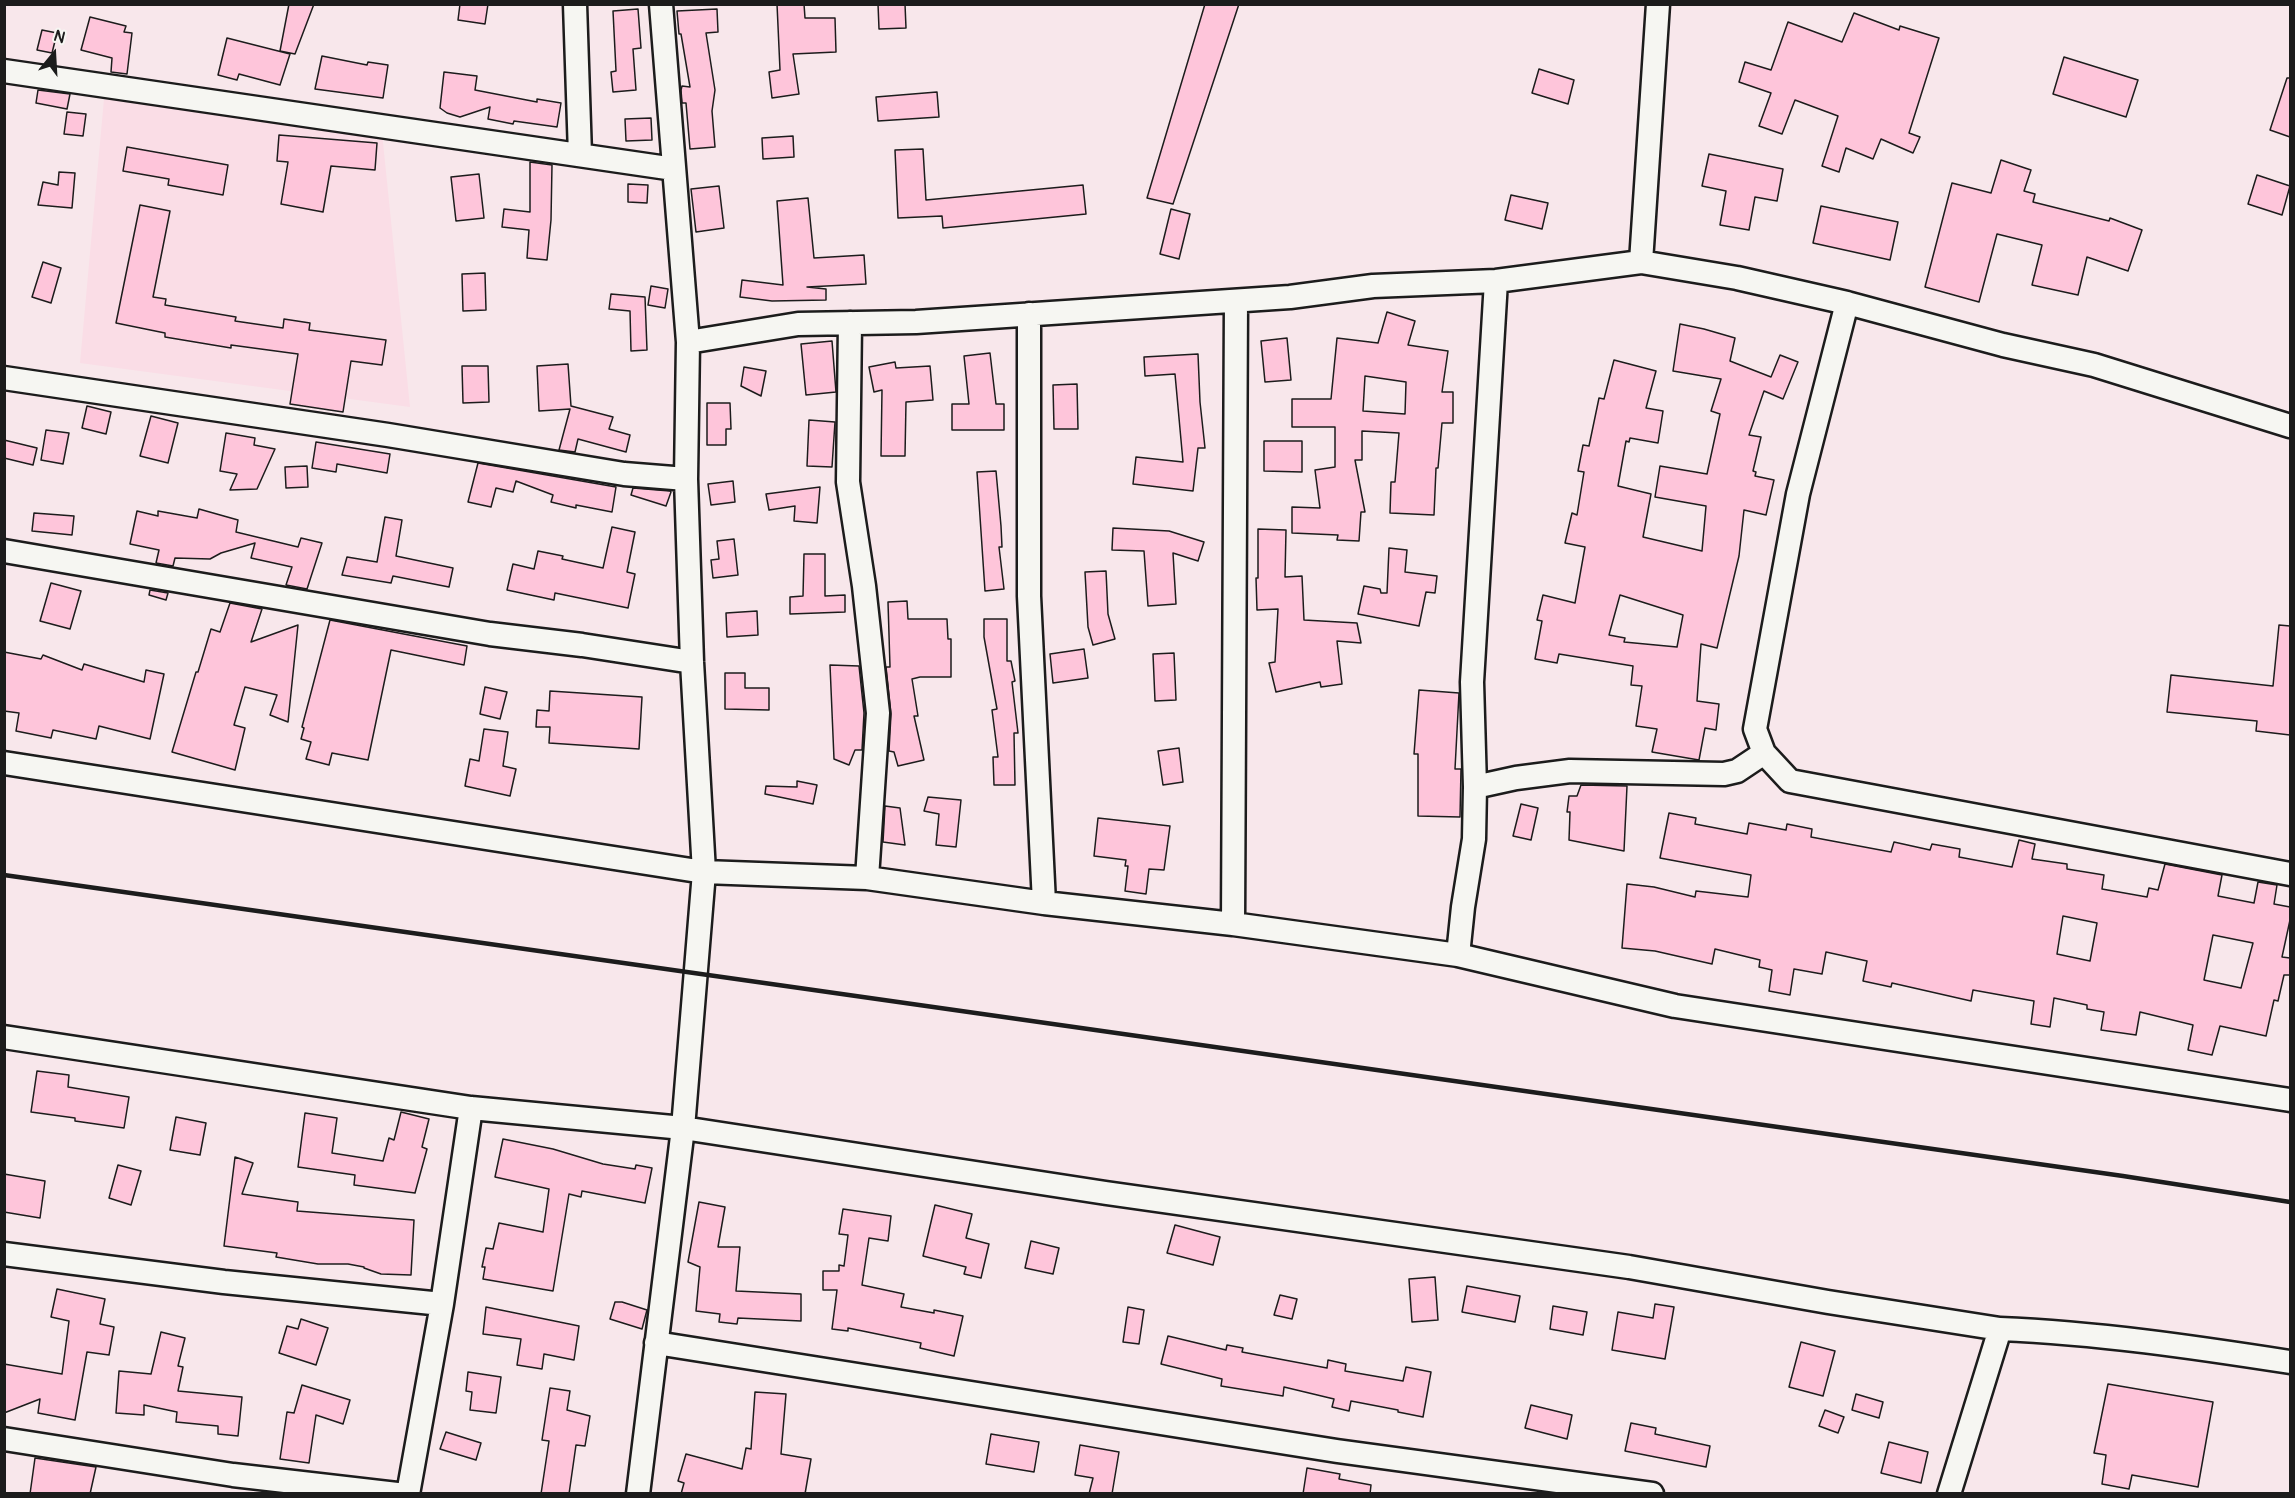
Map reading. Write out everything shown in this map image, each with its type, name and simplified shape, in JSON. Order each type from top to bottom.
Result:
[{"type":"street","points":[[575,4],[580,156]]},
{"type":"street","points":[[638,1494],[683,1128],[704,872],[692,662],[686,479],[688,342],[661,4]]},
{"type":"street","points":[[1641,262],[1658,4]]},
{"type":"street","points":[[4,71],[674,169]]},
{"type":"street","points":[[688,342],[798,324],[1029,314],[1236,301],[1290,297],[1373,286],[1496,281],[1641,262],[1737,278],[1847,303],[2003,345],[2094,365],[2290,426]]},
{"type":"street","points":[[1458,955],[1474,839],[1473,682],[1496,281]]},
{"type":"street","points":[[1233,924],[1236,301]]},
{"type":"street","points":[[1847,303],[1796,505],[1755,729],[1764,753],[1790,781],[2290,874]]},
{"type":"street","points":[[1029,314],[1029,596],[1044,903]]},
{"type":"street","points":[[850,323],[848,482],[864,586],[878,713],[867,878]]},
{"type":"street","points":[[4,378],[388,435],[624,474],[686,479]]},
{"type":"street","points":[[4,551],[490,634],[692,662]]},
{"type":"street","points":[[1475,787],[1516,778],[1570,771],[1724,774],[1737,771],[1764,753]]},
{"type":"street","points":[[4,763],[704,872],[867,878],[1044,903],[1233,924],[1458,955],[1675,1006],[2290,1100]]},
{"type":"street","points":[[4,1037],[471,1108],[683,1128],[1106,1193],[1629,1267],[2000,1329],[2066,1332],[2190,1345],[2290,1362]]},
{"type":"street","points":[[408,1494],[442,1304],[471,1108]]},
{"type":"street","points":[[4,1254],[224,1282],[442,1304]]},
{"type":"street","points":[[1949,1494],[2000,1329]]},
{"type":"street","points":[[656,1343],[1337,1451],[1652,1494]]},
{"type":"street","points":[[4,1439],[233,1475],[396,1494]]},
{"type":"shaded area","points":[[106,77],[380,113],[410,407],[80,363]]},
{"type":"building","points":[[289,4],[314,4],[295,54],[280,51]]},
{"type":"building","points":[[460,4],[488,4],[485,24],[458,20]]},
{"type":"building","points":[[777,4],[804,4],[805,18],[835,18],[836,52],[793,54],[799,94],[772,98],[769,72],[780,70]]},
{"type":"building","points":[[878,4],[905,4],[906,28],[879,29]]},
{"type":"building","points":[[1205,4],[1239,4],[1173,204],[1147,198]]},
{"type":"building","points":[[638,9],[641,48],[633,49],[636,90],[613,92],[611,72],[616,71],[613,11]]},
{"type":"building","points":[[717,9],[718,32],[706,33],[715,90],[712,111],[715,147],[690,149],[686,103],[682,103],[681,90],[682,86],[690,87],[681,34],[679,34],[677,11]]},
{"type":"building","points":[[1854,13],[1899,30],[1900,26],[1939,38],[1909,133],[1920,137],[1913,153],[1881,139],[1873,159],[1846,148],[1839,172],[1822,166],[1838,116],[1795,100],[1782,134],[1759,126],[1771,93],[1739,82],[1745,62],[1771,70],[1788,22],[1842,42]]},
{"type":"building","points":[[90,17],[126,26],[124,32],[132,33],[127,74],[111,72],[112,58],[81,50]]},
{"type":"building","points":[[42,30],[57,33],[52,53],[37,50]]},
{"type":"building","points":[[227,38],[290,54],[280,85],[239,74],[237,80],[218,75]]},
{"type":"building","points":[[322,56],[367,65],[368,62],[388,65],[383,98],[315,89]]},
{"type":"building","points":[[2064,57],[2138,80],[2126,117],[2053,94]]},
{"type":"building","points":[[1539,69],[1574,80],[1568,104],[1532,93]]},
{"type":"building","points":[[444,72],[477,76],[475,90],[537,102],[537,99],[561,103],[557,127],[514,121],[513,124],[488,119],[490,107],[460,117],[447,113],[440,108]]},
{"type":"building","points":[[2287,78],[2290,78],[2290,137],[2270,130]]},
{"type":"building","points":[[38,90],[70,94],[67,109],[36,103]]},
{"type":"building","points":[[937,92],[939,117],[878,121],[876,97]]},
{"type":"building","points":[[67,112],[86,114],[83,136],[64,134]]},
{"type":"building","points":[[651,118],[652,140],[626,141],[625,119]]},
{"type":"building","points":[[279,135],[377,143],[375,170],[331,166],[323,212],[281,204],[288,162],[277,161]]},
{"type":"building","points":[[793,136],[794,157],[763,159],[762,138]]},
{"type":"building","points":[[127,147],[228,165],[223,195],[168,185],[169,179],[123,171]]},
{"type":"building","points":[[923,149],[926,200],[1083,185],[1086,214],[943,228],[942,216],[898,218],[895,150]]},
{"type":"building","points":[[1709,154],[1783,169],[1777,201],[1755,197],[1749,230],[1720,225],[1726,191],[1702,186]]},
{"type":"building","points":[[2001,160],[2031,170],[2024,191],[2035,194],[2033,202],[2109,221],[2110,218],[2142,230],[2128,271],[2087,257],[2078,295],[2032,285],[2042,245],[1997,234],[1979,302],[1925,287],[1952,183],[1991,193]]},
{"type":"building","points":[[530,162],[552,165],[551,220],[547,260],[527,258],[529,230],[502,227],[504,209],[530,212]]},
{"type":"building","points":[[59,172],[75,173],[72,208],[38,205],[43,182],[58,185]]},
{"type":"building","points":[[479,174],[484,218],[456,221],[451,177]]},
{"type":"building","points":[[2257,175],[2290,186],[2282,215],[2248,204]]},
{"type":"building","points":[[628,184],[648,185],[647,203],[628,202]]},
{"type":"building","points":[[719,186],[724,228],[696,232],[691,189]]},
{"type":"building","points":[[1511,195],[1548,203],[1542,229],[1505,220]]},
{"type":"building","points":[[808,198],[814,258],[864,255],[866,284],[807,287],[826,289],[826,300],[772,301],[740,297],[742,280],[783,285],[777,201]]},
{"type":"building","points":[[140,205],[170,211],[153,297],[166,299],[165,305],[236,317],[235,321],[283,328],[284,319],[310,323],[309,330],[386,340],[382,365],[351,361],[343,412],[290,404],[298,354],[231,345],[231,348],[165,337],[165,333],[116,323]]},
{"type":"building","points":[[1821,206],[1898,222],[1890,260],[1813,243]]},
{"type":"building","points":[[1171,209],[1190,214],[1179,259],[1160,254]]},
{"type":"building","points":[[43,262],[61,268],[51,303],[32,297]]},
{"type":"building","points":[[485,273],[486,310],[463,311],[462,274]]},
{"type":"building","points":[[651,286],[668,289],[665,308],[648,305]]},
{"type":"building","points":[[611,294],[645,297],[647,350],[631,351],[630,311],[609,309]]},
{"type":"building","points":[[1387,312],[1415,321],[1408,345],[1448,351],[1442,392],[1453,392],[1453,423],[1442,423],[1438,468],[1436,468],[1434,515],[1390,513],[1391,482],[1395,482],[1399,433],[1362,431],[1362,460],[1355,460],[1365,512],[1361,512],[1359,541],[1337,540],[1338,535],[1292,533],[1292,507],[1320,508],[1315,470],[1335,467],[1335,427],[1292,427],[1292,399],[1331,399],[1337,338],[1378,343]],"holes":[[[1365,376],[1406,382],[1405,414],[1363,411]]]},
{"type":"building","points":[[1680,324],[1735,338],[1730,361],[1771,377],[1780,355],[1798,362],[1783,399],[1764,391],[1749,435],[1761,437],[1753,471],[1756,472],[1755,476],[1774,480],[1766,515],[1744,510],[1739,556],[1717,648],[1701,644],[1697,701],[1719,704],[1716,730],[1705,728],[1699,760],[1652,752],[1657,729],[1636,726],[1642,686],[1631,685],[1633,666],[1559,654],[1557,663],[1535,659],[1542,621],[1537,620],[1543,595],[1575,603],[1585,547],[1565,543],[1572,513],[1577,515],[1584,472],[1578,471],[1583,445],[1589,446],[1599,398],[1604,399],[1614,360],[1656,371],[1646,408],[1663,411],[1658,443],[1630,438],[1629,442],[1626,441],[1618,486],[1651,494],[1643,537],[1702,551],[1706,506],[1655,497],[1660,466],[1707,474],[1720,414],[1711,411],[1721,379],[1673,371]],"holes":[[[1620,595],[1683,615],[1677,647],[1624,642],[1625,638],[1609,635]]]},
{"type":"building","points":[[1287,338],[1291,380],[1265,382],[1261,341]]},
{"type":"building","points":[[832,341],[836,392],[806,395],[801,344]]},
{"type":"building","points":[[990,353],[996,404],[1004,404],[1004,430],[952,430],[952,404],[969,404],[964,356]]},
{"type":"building","points":[[1198,354],[1205,448],[1198,448],[1193,491],[1133,484],[1136,457],[1183,462],[1175,374],[1145,376],[1144,357]]},
{"type":"building","points":[[895,362],[896,368],[930,366],[933,400],[906,402],[905,456],[881,456],[882,390],[874,392],[869,367]]},
{"type":"building","points":[[568,364],[571,406],[613,417],[609,429],[630,435],[626,452],[578,439],[575,452],[559,450],[570,409],[539,411],[537,366]]},
{"type":"building","points":[[462,366],[488,366],[489,402],[463,403]]},
{"type":"building","points":[[744,367],[766,371],[761,396],[741,386]]},
{"type":"building","points":[[1077,384],[1078,429],[1054,429],[1053,385]]},
{"type":"building","points":[[707,403],[730,403],[731,429],[726,429],[726,445],[707,445]]},
{"type":"building","points":[[87,406],[111,412],[106,434],[82,428]]},
{"type":"building","points":[[151,416],[178,423],[168,463],[140,456]]},
{"type":"building","points":[[809,420],[835,422],[832,467],[807,466]]},
{"type":"building","points":[[46,430],[69,433],[63,464],[41,460]]},
{"type":"building","points":[[226,433],[255,438],[254,445],[275,449],[257,489],[230,490],[237,474],[220,471]]},
{"type":"building","points":[[4,440],[37,448],[33,465],[4,458]]},
{"type":"building","points":[[1264,441],[1302,441],[1302,472],[1264,471]]},
{"type":"building","points":[[316,442],[390,454],[387,473],[337,464],[336,472],[312,468]]},
{"type":"building","points":[[478,463],[616,487],[612,512],[576,505],[576,508],[551,502],[553,495],[516,481],[513,492],[496,488],[491,507],[468,502]]},
{"type":"building","points":[[307,466],[308,487],[286,488],[285,467]]},
{"type":"building","points":[[996,471],[1002,547],[999,547],[1004,589],[985,591],[977,472]]},
{"type":"building","points":[[733,481],[735,502],[711,505],[708,484]]},
{"type":"building","points":[[820,487],[817,523],[794,521],[795,506],[769,510],[766,494]]},
{"type":"building","points":[[633,488],[671,492],[666,506],[631,495]]},
{"type":"building","points":[[199,509],[238,520],[236,532],[298,547],[301,538],[322,543],[307,589],[286,585],[292,567],[251,558],[255,543],[221,553],[210,559],[175,558],[173,566],[156,563],[159,550],[130,544],[137,511],[158,516],[158,511],[197,518]]},
{"type":"building","points":[[34,513],[74,516],[72,535],[32,531]]},
{"type":"building","points":[[385,517],[402,520],[396,556],[453,568],[449,587],[393,576],[391,583],[342,575],[347,557],[377,562]]},
{"type":"building","points":[[612,527],[635,532],[627,572],[635,574],[628,608],[555,593],[554,600],[507,590],[513,564],[534,569],[538,551],[603,568]]},
{"type":"building","points":[[1113,528],[1169,531],[1204,542],[1198,561],[1173,553],[1176,604],[1148,606],[1144,551],[1112,550]]},
{"type":"building","points":[[1258,529],[1286,530],[1285,577],[1302,576],[1304,620],[1357,623],[1361,643],[1337,641],[1342,684],[1321,687],[1320,682],[1276,692],[1269,663],[1275,662],[1278,609],[1257,610]]},
{"type":"building","points":[[734,539],[738,575],[713,578],[711,560],[719,559],[717,541]]},
{"type":"building","points":[[1389,548],[1407,550],[1405,572],[1437,576],[1435,593],[1426,592],[1419,626],[1358,614],[1364,586],[1387,593]]},
{"type":"building","points":[[804,554],[825,554],[825,596],[845,595],[845,612],[790,614],[790,597],[803,596]]},
{"type":"building","points":[[1106,571],[1108,614],[1115,639],[1093,645],[1088,627],[1085,572]]},
{"type":"building","points":[[51,583],[81,591],[70,629],[40,621]]},
{"type":"building","points":[[150,590],[168,593],[166,600],[149,595]]},
{"type":"building","points":[[907,601],[908,619],[947,619],[948,639],[951,639],[951,677],[912,679],[918,716],[914,716],[924,760],[898,766],[894,752],[889,751],[891,714],[886,667],[890,667],[888,602]]},
{"type":"building","points":[[230,603],[262,609],[251,642],[298,625],[288,722],[270,715],[277,695],[245,687],[234,725],[245,728],[235,770],[172,752],[211,629],[220,632]]},
{"type":"building","points":[[757,611],[758,635],[727,637],[726,613]]},
{"type":"building","points":[[984,619],[1007,619],[1007,661],[1011,661],[1015,681],[1012,682],[1018,733],[1014,733],[1015,785],[994,785],[993,757],[998,757],[992,710],[997,709],[984,637]]},
{"type":"building","points":[[330,620],[467,646],[464,665],[391,650],[368,760],[332,753],[329,765],[306,759],[311,742],[301,739],[304,728],[302,727]]},
{"type":"building","points":[[2279,625],[2290,626],[2290,735],[2256,731],[2257,721],[2167,712],[2171,675],[2273,686]]},
{"type":"building","points":[[1084,649],[1088,678],[1053,683],[1050,654]]},
{"type":"building","points":[[4,652],[41,659],[43,655],[82,670],[84,664],[144,682],[146,670],[164,674],[150,739],[99,726],[96,739],[53,730],[51,738],[16,731],[19,713],[4,711]]},
{"type":"building","points":[[1174,653],[1176,700],[1155,701],[1153,654]]},
{"type":"building","points":[[830,665],[859,666],[864,713],[862,750],[855,750],[849,765],[834,759]]},
{"type":"building","points":[[725,673],[745,673],[745,688],[769,688],[769,710],[725,709]]},
{"type":"building","points":[[485,687],[507,692],[500,719],[480,714]]},
{"type":"building","points":[[1419,690],[1459,693],[1455,769],[1461,769],[1460,817],[1418,816],[1418,754],[1414,754]]},
{"type":"building","points":[[550,691],[642,697],[639,749],[549,743],[550,727],[536,727],[537,710],[549,711]]},
{"type":"building","points":[[484,729],[508,732],[503,766],[516,769],[510,796],[465,786],[470,759],[479,761]]},
{"type":"building","points":[[1179,748],[1183,782],[1163,785],[1158,751]]},
{"type":"building","points":[[797,781],[817,785],[813,804],[765,794],[766,786],[797,787]]},
{"type":"building","points":[[1581,785],[1627,786],[1624,851],[1569,840],[1570,812],[1567,812],[1569,796],[1577,796]]},
{"type":"building","points":[[928,797],[961,800],[956,847],[936,845],[939,814],[924,811]]},
{"type":"building","points":[[1521,804],[1538,808],[1531,840],[1513,836]]},
{"type":"building","points":[[885,806],[900,808],[905,845],[883,842]]},
{"type":"building","points":[[1669,813],[1696,818],[1695,824],[1747,834],[1749,823],[1786,830],[1787,824],[1812,829],[1811,837],[1891,852],[1894,842],[1930,850],[1932,844],[1960,849],[1959,857],[2012,867],[2019,840],[2035,844],[2032,859],[2067,864],[2067,869],[2104,875],[2102,889],[2147,897],[2149,888],[2158,890],[2165,864],[2222,875],[2218,896],[2254,903],[2258,882],[2277,885],[2274,904],[2290,907],[2290,920],[2282,957],[2290,958],[2290,975],[2284,975],[2278,1001],[2274,1000],[2266,1036],[2220,1026],[2212,1055],[2188,1050],[2193,1025],[2140,1012],[2136,1035],[2101,1030],[2104,1012],[2087,1009],[2087,1005],[2054,998],[2050,1027],[2031,1024],[2034,1001],[1973,990],[1971,1001],[1892,983],[1891,987],[1863,981],[1867,961],[1826,952],[1822,974],[1794,969],[1790,995],[1769,991],[1772,970],[1759,967],[1760,960],[1715,949],[1712,964],[1655,951],[1622,948],[1627,884],[1654,887],[1695,897],[1696,891],[1748,897],[1751,875],[1660,858]],"holes":[[[2063,916],[2097,923],[2090,961],[2057,954]],[[2213,935],[2253,943],[2241,988],[2204,980]]]},
{"type":"building","points":[[1098,818],[1170,826],[1164,870],[1149,869],[1146,894],[1125,891],[1128,866],[1125,866],[1126,860],[1094,856]]},
{"type":"building","points":[[37,1071],[69,1075],[68,1087],[129,1097],[124,1128],[31,1112]]},
{"type":"building","points":[[401,1112],[429,1119],[422,1147],[427,1149],[415,1193],[354,1185],[355,1175],[298,1167],[305,1113],[337,1118],[332,1153],[383,1161],[389,1138],[394,1140]]},
{"type":"building","points":[[176,1117],[206,1123],[200,1155],[170,1150]]},
{"type":"building","points":[[503,1139],[553,1149],[603,1164],[635,1169],[636,1165],[652,1168],[645,1203],[582,1191],[581,1197],[569,1194],[553,1291],[483,1279],[485,1267],[482,1267],[486,1248],[493,1249],[499,1223],[543,1232],[549,1189],[495,1177]]},
{"type":"building","points":[[235,1157],[253,1163],[242,1194],[298,1202],[297,1211],[414,1220],[411,1275],[381,1274],[348,1264],[318,1264],[276,1257],[277,1253],[224,1246]]},
{"type":"building","points":[[118,1165],[141,1171],[131,1205],[109,1198]]},
{"type":"building","points":[[4,1174],[45,1181],[40,1218],[4,1212]]},
{"type":"building","points":[[699,1202],[725,1207],[718,1247],[740,1247],[736,1291],[801,1294],[801,1321],[738,1318],[737,1324],[719,1322],[720,1314],[696,1311],[700,1267],[688,1262]]},
{"type":"building","points":[[935,1205],[972,1214],[966,1238],[989,1244],[981,1278],[964,1274],[966,1267],[923,1256]]},
{"type":"building","points":[[843,1209],[891,1216],[888,1241],[869,1238],[862,1285],[904,1294],[901,1307],[963,1316],[954,1356],[920,1348],[921,1343],[848,1328],[848,1331],[832,1329],[837,1290],[823,1290],[823,1271],[839,1271],[839,1265],[844,1266],[848,1235],[839,1234]]},
{"type":"building","points":[[1175,1225],[1220,1237],[1213,1265],[1167,1253]]},
{"type":"building","points":[[1031,1241],[1059,1248],[1053,1274],[1025,1268]]},
{"type":"building","points":[[1435,1277],[1438,1320],[1412,1322],[1409,1279]]},
{"type":"building","points":[[1467,1286],[1520,1296],[1515,1322],[1462,1312]]},
{"type":"building","points":[[57,1289],[105,1299],[100,1324],[114,1327],[109,1355],[87,1352],[75,1420],[38,1413],[40,1399],[4,1413],[4,1364],[62,1374],[69,1321],[51,1317]]},
{"type":"building","points":[[1280,1295],[1297,1299],[1292,1319],[1274,1315]]},
{"type":"building","points":[[615,1302],[647,1310],[642,1329],[610,1319]]},
{"type":"building","points":[[1655,1304],[1674,1307],[1665,1359],[1612,1350],[1618,1312],[1653,1318]]},
{"type":"building","points":[[1553,1306],[1587,1312],[1583,1335],[1550,1329]]},
{"type":"building","points":[[486,1307],[579,1326],[574,1360],[544,1354],[542,1369],[517,1365],[521,1339],[483,1334]]},
{"type":"building","points":[[1128,1307],[1144,1310],[1139,1344],[1123,1342]]},
{"type":"building","points":[[301,1319],[328,1328],[316,1365],[279,1353],[287,1326],[298,1329]]},
{"type":"building","points":[[161,1332],[185,1338],[178,1366],[183,1367],[178,1391],[242,1397],[238,1436],[218,1434],[218,1426],[176,1422],[177,1412],[144,1405],[144,1415],[116,1413],[119,1371],[151,1374]]},
{"type":"building","points":[[1168,1336],[1226,1350],[1227,1345],[1243,1348],[1242,1352],[1327,1368],[1328,1360],[1346,1364],[1345,1371],[1403,1381],[1406,1367],[1431,1372],[1423,1417],[1351,1401],[1349,1411],[1332,1407],[1334,1399],[1284,1387],[1283,1396],[1221,1386],[1222,1379],[1161,1364]]},
{"type":"building","points":[[1801,1342],[1835,1351],[1823,1396],[1789,1387]]},
{"type":"building","points":[[468,1372],[501,1377],[496,1413],[470,1410],[472,1392],[466,1391]]},
{"type":"building","points":[[2108,1384],[2213,1402],[2198,1487],[2132,1475],[2129,1489],[2102,1484],[2106,1455],[2094,1453]]},
{"type":"building","points":[[302,1385],[350,1400],[343,1424],[316,1415],[309,1463],[280,1459],[287,1412],[294,1413]]},
{"type":"building","points":[[550,1388],[570,1391],[567,1410],[590,1416],[585,1446],[576,1445],[569,1494],[541,1494],[549,1441],[542,1440]]},
{"type":"building","points":[[755,1392],[786,1394],[781,1454],[811,1459],[805,1494],[681,1494],[684,1483],[678,1481],[686,1454],[742,1469],[746,1448],[751,1449]]},
{"type":"building","points":[[1856,1394],[1883,1402],[1879,1418],[1852,1410]]},
{"type":"building","points":[[1531,1405],[1572,1415],[1567,1439],[1525,1428]]},
{"type":"building","points":[[1825,1410],[1844,1417],[1838,1433],[1819,1426]]},
{"type":"building","points":[[1631,1423],[1656,1428],[1655,1434],[1710,1446],[1706,1467],[1625,1451]]},
{"type":"building","points":[[446,1432],[481,1443],[476,1460],[440,1449]]},
{"type":"building","points":[[991,1434],[1039,1442],[1034,1472],[986,1464]]},
{"type":"building","points":[[1889,1442],[1928,1452],[1921,1483],[1881,1473]]},
{"type":"building","points":[[1080,1445],[1119,1452],[1112,1494],[1089,1494],[1093,1478],[1075,1475]]},
{"type":"building","points":[[35,1458],[96,1467],[90,1494],[30,1494]]},
{"type":"building","points":[[1307,1468],[1340,1474],[1339,1479],[1371,1485],[1370,1494],[1303,1494]]},
{"type":"railway","points":[[4,875],[2123,1176],[2290,1202]]}]
